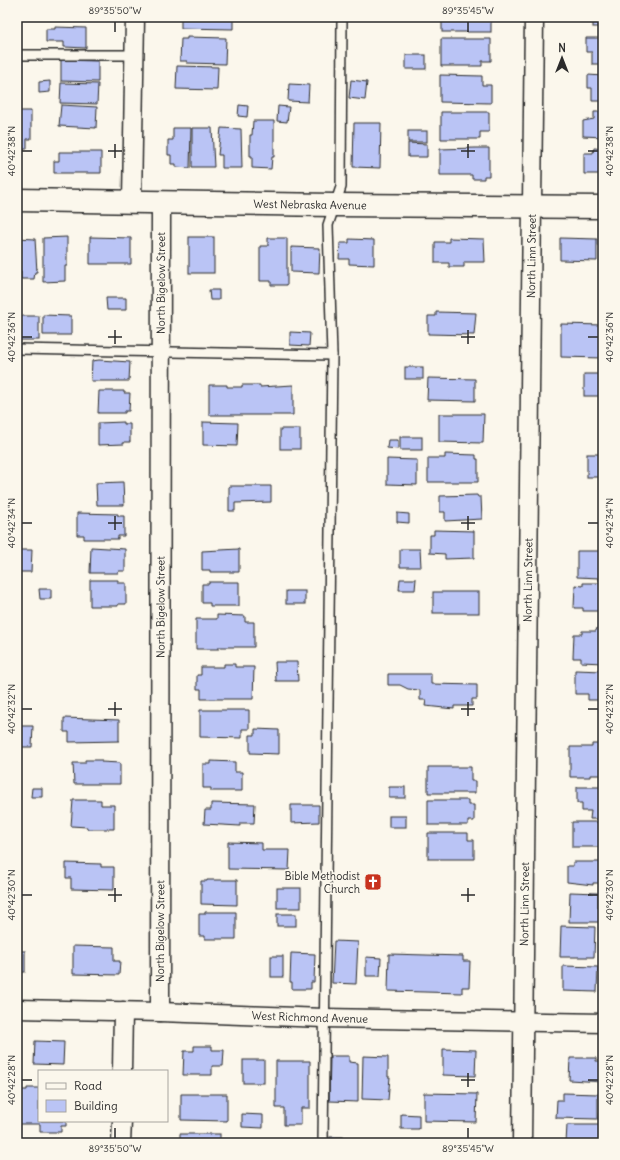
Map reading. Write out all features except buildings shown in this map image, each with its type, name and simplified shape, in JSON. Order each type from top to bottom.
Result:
[{"type":"street","points":[[132,202],[135,17]]},
{"type":"street","name":"North Linn Street","points":[[522,1143],[534,17]]},
{"type":"street","name":"West Nebraska Avenue","points":[[17,200],[334,205],[603,207]]},
{"type":"street","name":"North Bigelow Street","points":[[160,1012],[161,202]]},
{"type":"street","name":"West Richmond Avenue","points":[[17,1009],[324,1018],[603,1023]]},
{"type":"street","points":[[122,1070],[123,1011]]},
{"type":"street","points":[[122,1122],[122,1143]]},
{"type":"lane","points":[[322,1143],[332,355],[328,225],[341,187],[342,17]]},
{"type":"lane","points":[[17,55],[135,55]]},
{"type":"lane","points":[[17,349],[332,355]]},
{"type":"place","name":"Bible Methodist Church","points":[[373,882]]}]
